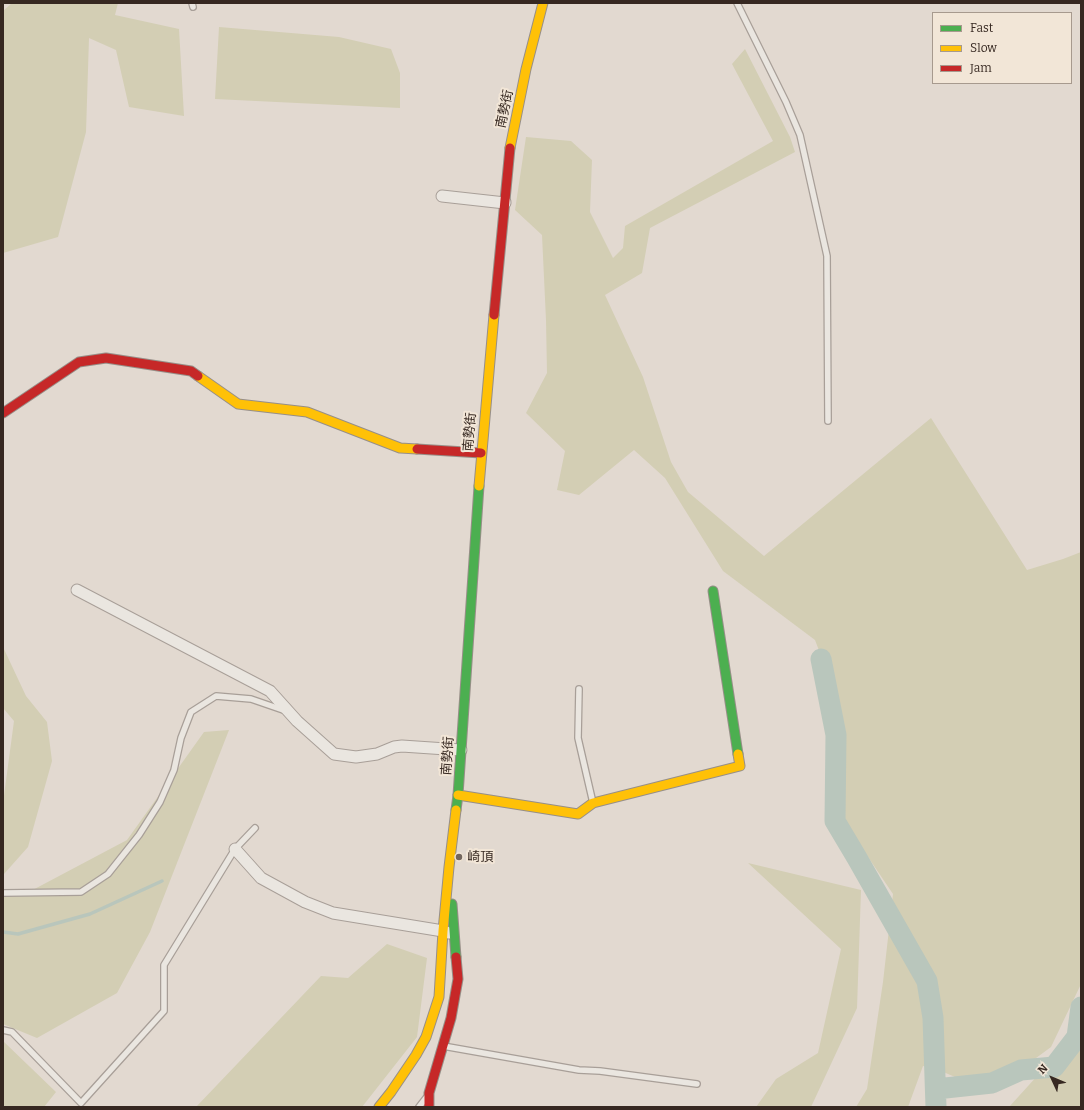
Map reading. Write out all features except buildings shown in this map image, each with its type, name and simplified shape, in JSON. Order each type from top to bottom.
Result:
[{"type":"street","name":"南勢街","points":[[449,867],[462,750],[480,453],[510,145],[526,69],[543,3]]},
{"type":"street","points":[[442,196],[505,203]]},
{"type":"street","points":[[3,412],[79,362],[106,358],[191,371],[238,404],[307,412],[400,448],[480,453]]},
{"type":"street","points":[[77,590],[270,691],[296,721],[334,754],[356,757],[377,754],[394,747],[402,746],[462,750]]},
{"type":"street","points":[[458,795],[578,814],[593,803],[740,766],[713,591]]},
{"type":"street","points":[[235,849],[261,878],[305,902],[333,913],[443,931],[455,935]]},
{"type":"street","points":[[378,1107],[391,1092],[416,1055],[426,1037],[440,997],[443,931],[449,867]]},
{"type":"street","points":[[429,1107],[429,1093],[451,1018],[458,979],[449,867]]},
{"type":"lane","points":[[737,3],[786,102],[800,135],[827,256],[828,422]]},
{"type":"lane","points":[[579,689],[578,738],[593,803]]},
{"type":"lane","points":[[3,893],[81,892],[108,874],[139,835],[160,802],[174,770],[181,738],[190,712],[216,696],[251,699],[288,711]]},
{"type":"lane","points":[[3,1030],[12,1032],[81,1102],[164,1011],[164,965],[235,849],[255,828]]},
{"type":"lane","points":[[443,1046],[580,1070],[600,1071],[697,1084]]},
{"type":"lane","points":[[419,1107],[429,1093]]},
{"type":"shaded area","points":[[12,3],[118,3],[115,15],[179,29],[184,116],[129,107],[116,50],[89,38],[86,132],[58,237],[3,253],[3,11]]},
{"type":"shaded area","points":[[219,27],[339,37],[391,49],[400,73],[400,108],[215,99]]},
{"type":"shaded area","points":[[745,49],[790,137],[795,152],[650,228],[642,273],[605,295],[643,377],[671,462],[688,492],[764,556],[931,418],[1027,570],[1081,552],[1081,984],[1051,1047],[990,1092],[934,1068],[923,1066],[908,1107],[856,1107],[867,1089],[883,982],[893,894],[841,817],[838,700],[815,640],[723,571],[665,478],[634,450],[579,495],[557,490],[565,451],[526,413],[547,373],[542,235],[515,210],[526,137],[571,141],[592,160],[590,212],[613,258],[623,248],[625,226],[773,141],[732,64]]},
{"type":"shaded area","points":[[3,647],[26,696],[47,722],[52,761],[28,847],[4,874],[3,803],[14,721],[3,708]]},
{"type":"shaded area","points":[[229,730],[150,932],[117,993],[37,1038],[3,1024],[3,895],[27,893],[127,840],[204,732]]},
{"type":"shaded area","points":[[748,863],[861,890],[857,1008],[811,1107],[756,1107],[776,1079],[818,1053],[841,949]]},
{"type":"shaded area","points":[[387,944],[427,958],[417,1037],[362,1107],[196,1107],[321,976],[348,978]]},
{"type":"shaded area","points":[[1081,1024],[1081,1107],[1009,1107],[1058,1053]]},
{"type":"shaded area","points":[[3,1041],[56,1092],[44,1107],[3,1107]]},
{"type":"waterway","points":[[821,659],[836,735],[835,821],[927,981],[933,1018],[936,1107]]},
{"type":"waterway","points":[[3,932],[18,934],[90,914],[162,881]]},
{"type":"waterway","points":[[936,1089],[992,1083],[1021,1070],[1054,1067],[1077,1037],[1081,1007]]},
{"type":"traffic: fast","points":[[456,810],[479,486]]},
{"type":"traffic: fast","points":[[713,591],[738,754]]},
{"type":"traffic: fast","points":[[452,904],[456,957]]},
{"type":"traffic: slow","points":[[510,148],[526,69],[543,3]]},
{"type":"traffic: slow","points":[[479,486],[494,315]]},
{"type":"traffic: slow","points":[[198,376],[238,404],[307,412],[400,448],[417,449]]},
{"type":"traffic: slow","points":[[458,795],[578,814],[593,803],[740,766],[738,754]]},
{"type":"traffic: slow","points":[[379,1107],[416,1055],[426,1037],[439,997],[443,931],[456,810]]},
{"type":"traffic: jam","points":[[494,315],[510,148]]},
{"type":"traffic: jam","points":[[3,413],[79,362],[106,358],[191,371],[198,376]]},
{"type":"traffic: jam","points":[[417,449],[481,453]]},
{"type":"traffic: jam","points":[[429,1107],[429,1093],[451,1018],[458,979],[456,957]]},
{"type":"place","name":"崎頂","points":[[459,857]]}]
